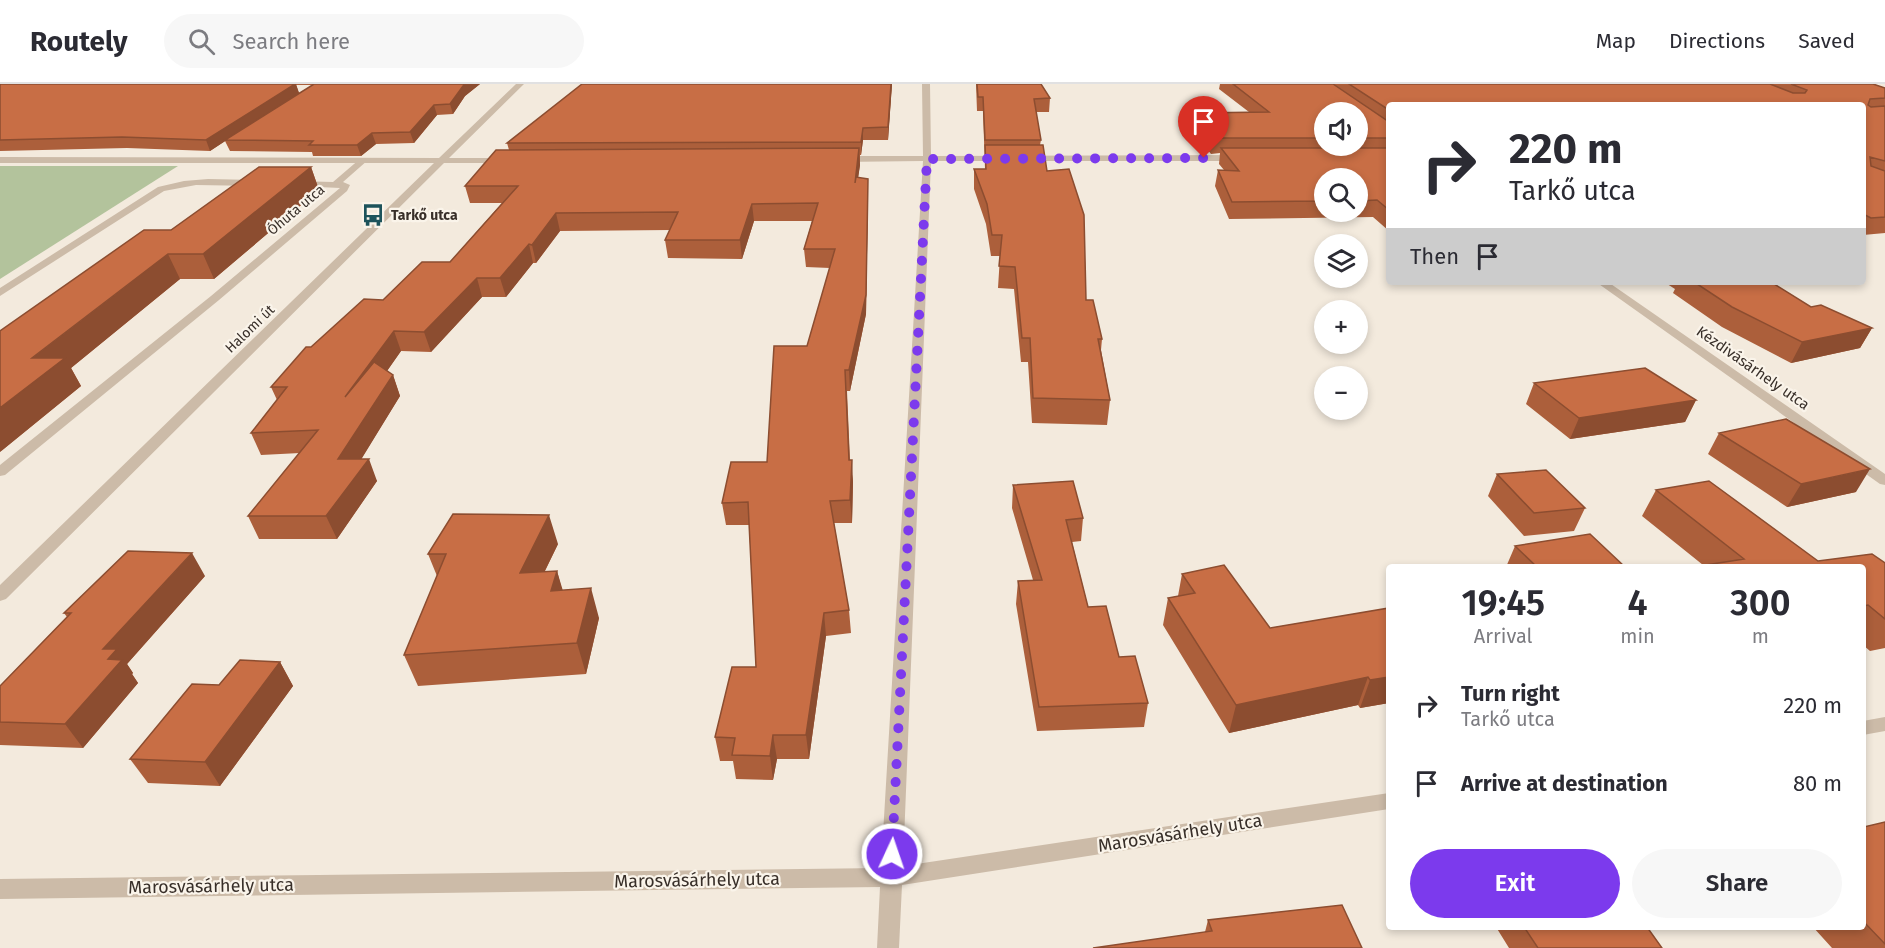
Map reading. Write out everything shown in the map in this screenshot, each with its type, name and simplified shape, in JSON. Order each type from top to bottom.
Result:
[{"type":"street","name":"Halomi út","points":[[0,595],[520,84]]},
{"type":"street","points":[[888,948],[927,159],[926,84]]},
{"type":"street","points":[[207,159],[217,153]]},
{"type":"street","points":[[833,159],[1247,158]]},
{"type":"street","points":[[0,160],[513,161]]},
{"type":"street","points":[[337,183],[364,160]]},
{"type":"street","points":[[0,292],[161,189],[174,184],[188,183],[268,183]]},
{"type":"street","name":"Óhuta utca","points":[[0,472],[215,298],[344,189],[345,185],[291,183]]},
{"type":"street","name":"Kézdivásárhely utca","points":[[1605,285],[1885,481]]},
{"type":"street","points":[[1866,727],[1885,724]]},
{"type":"street","name":"Marosvásárhely utca","points":[[0,889],[891,878],[1386,801]]},
{"type":"green space","points":[[0,166],[178,166],[0,279]]},
{"type":"building","points":[[0,84],[295,84],[206,140],[122,137],[0,140]]},
{"type":"building","points":[[314,84],[465,84],[450,104],[434,105],[410,132],[372,133],[357,145],[309,145],[313,141],[225,140]]},
{"type":"building","points":[[582,84],[891,84],[888,127],[863,128],[861,142],[507,143]]},
{"type":"building","points":[[977,84],[1041,84],[1050,98],[1034,99],[1041,140],[985,140],[983,97],[978,97]]},
{"type":"building","points":[[1233,84],[1333,84],[1360,102],[1314,102],[1314,138],[1213,138],[1193,113],[1269,112]]},
{"type":"building","points":[[1349,84],[1770,84],[1793,93],[1805,93],[1807,90],[1791,84],[1873,84],[1885,88],[1885,98],[1870,99],[1868,105],[1871,107],[1885,106],[1885,161],[1870,157],[1871,166],[1885,171],[1885,217],[1871,218],[1866,216],[1866,102],[1386,102],[1386,108]]},
{"type":"building","points":[[1368,108],[1386,120],[1386,138],[1368,138]]},
{"type":"building","points":[[985,145],[1043,145],[1047,171],[1069,169],[1084,215],[1086,300],[1093,300],[1102,339],[1098,339],[1110,400],[1033,398],[1030,338],[1022,338],[1015,267],[999,266],[1002,235],[992,235],[987,204],[974,169],[986,169]]},
{"type":"building","points":[[859,148],[855,183],[856,177],[868,179],[866,295],[849,370],[845,370],[849,460],[852,460],[850,500],[830,501],[849,610],[824,613],[806,735],[773,735],[770,756],[732,755],[735,738],[715,737],[732,667],[756,667],[748,502],[722,503],[731,462],[767,462],[774,346],[807,346],[835,249],[804,249],[818,203],[752,204],[740,240],[665,240],[678,212],[556,213],[532,245],[529,244],[500,278],[477,278],[424,332],[394,331],[345,397],[374,362],[393,375],[338,459],[369,459],[326,516],[248,516],[318,430],[251,433],[287,387],[271,387],[306,347],[311,347],[364,299],[383,300],[422,262],[450,262],[518,186],[465,186],[496,150]]},
{"type":"building","points":[[1221,148],[1314,148],[1314,156],[1368,156],[1368,148],[1386,148],[1386,208],[1377,200],[1368,200],[1368,168],[1314,168],[1314,201],[1232,202],[1218,170],[1239,171]]},
{"type":"building","points":[[259,167],[311,167],[203,254],[168,254],[32,358],[65,358],[0,408],[0,331],[144,230],[171,230]]},
{"type":"building","points":[[1699,285],[1776,285],[1811,307],[1821,305],[1872,328],[1802,342],[1732,307]]},
{"type":"building","points":[[1645,368],[1696,400],[1579,418],[1534,383]]},
{"type":"building","points":[[1786,419],[1870,469],[1801,484],[1719,433]]},
{"type":"building","points":[[1546,470],[1585,508],[1534,513],[1497,474]]},
{"type":"building","points":[[1073,481],[1083,518],[1066,520],[1088,607],[1106,606],[1119,657],[1135,656],[1148,703],[1039,707],[1018,581],[1042,580],[1013,485]]},
{"type":"building","points":[[1709,481],[1818,561],[1872,554],[1885,563],[1885,619],[1866,605],[1866,564],[1712,564],[1744,559],[1656,490]]},
{"type":"building","points":[[453,514],[549,515],[520,573],[557,571],[551,591],[591,588],[577,643],[404,655],[446,554],[428,554]]},
{"type":"building","points":[[1590,534],[1622,564],[1534,564],[1515,546]]},
{"type":"building","points":[[128,551],[192,553],[103,649],[117,649],[108,659],[122,660],[65,724],[0,722],[0,686],[71,613],[64,613]]},
{"type":"building","points":[[1224,565],[1270,628],[1386,609],[1386,677],[1370,680],[1368,677],[1236,705],[1168,598],[1195,593],[1182,574]]},
{"type":"building","points":[[240,660],[280,662],[205,762],[130,759],[192,684],[219,685]]},
{"type":"building","points":[[1885,822],[1885,944],[1866,924],[1866,827]]},
{"type":"building","points":[[1342,905],[1362,948],[1093,948],[1212,931],[1208,920]]},
{"type":"building","points":[[1526,930],[1649,930],[1662,948],[1538,948]]},
{"type":"place","name":"Tarkő utca","points":[[373,215]]},
{"type":"route","points":[[892,854],[927,159],[1204,158]]}]
